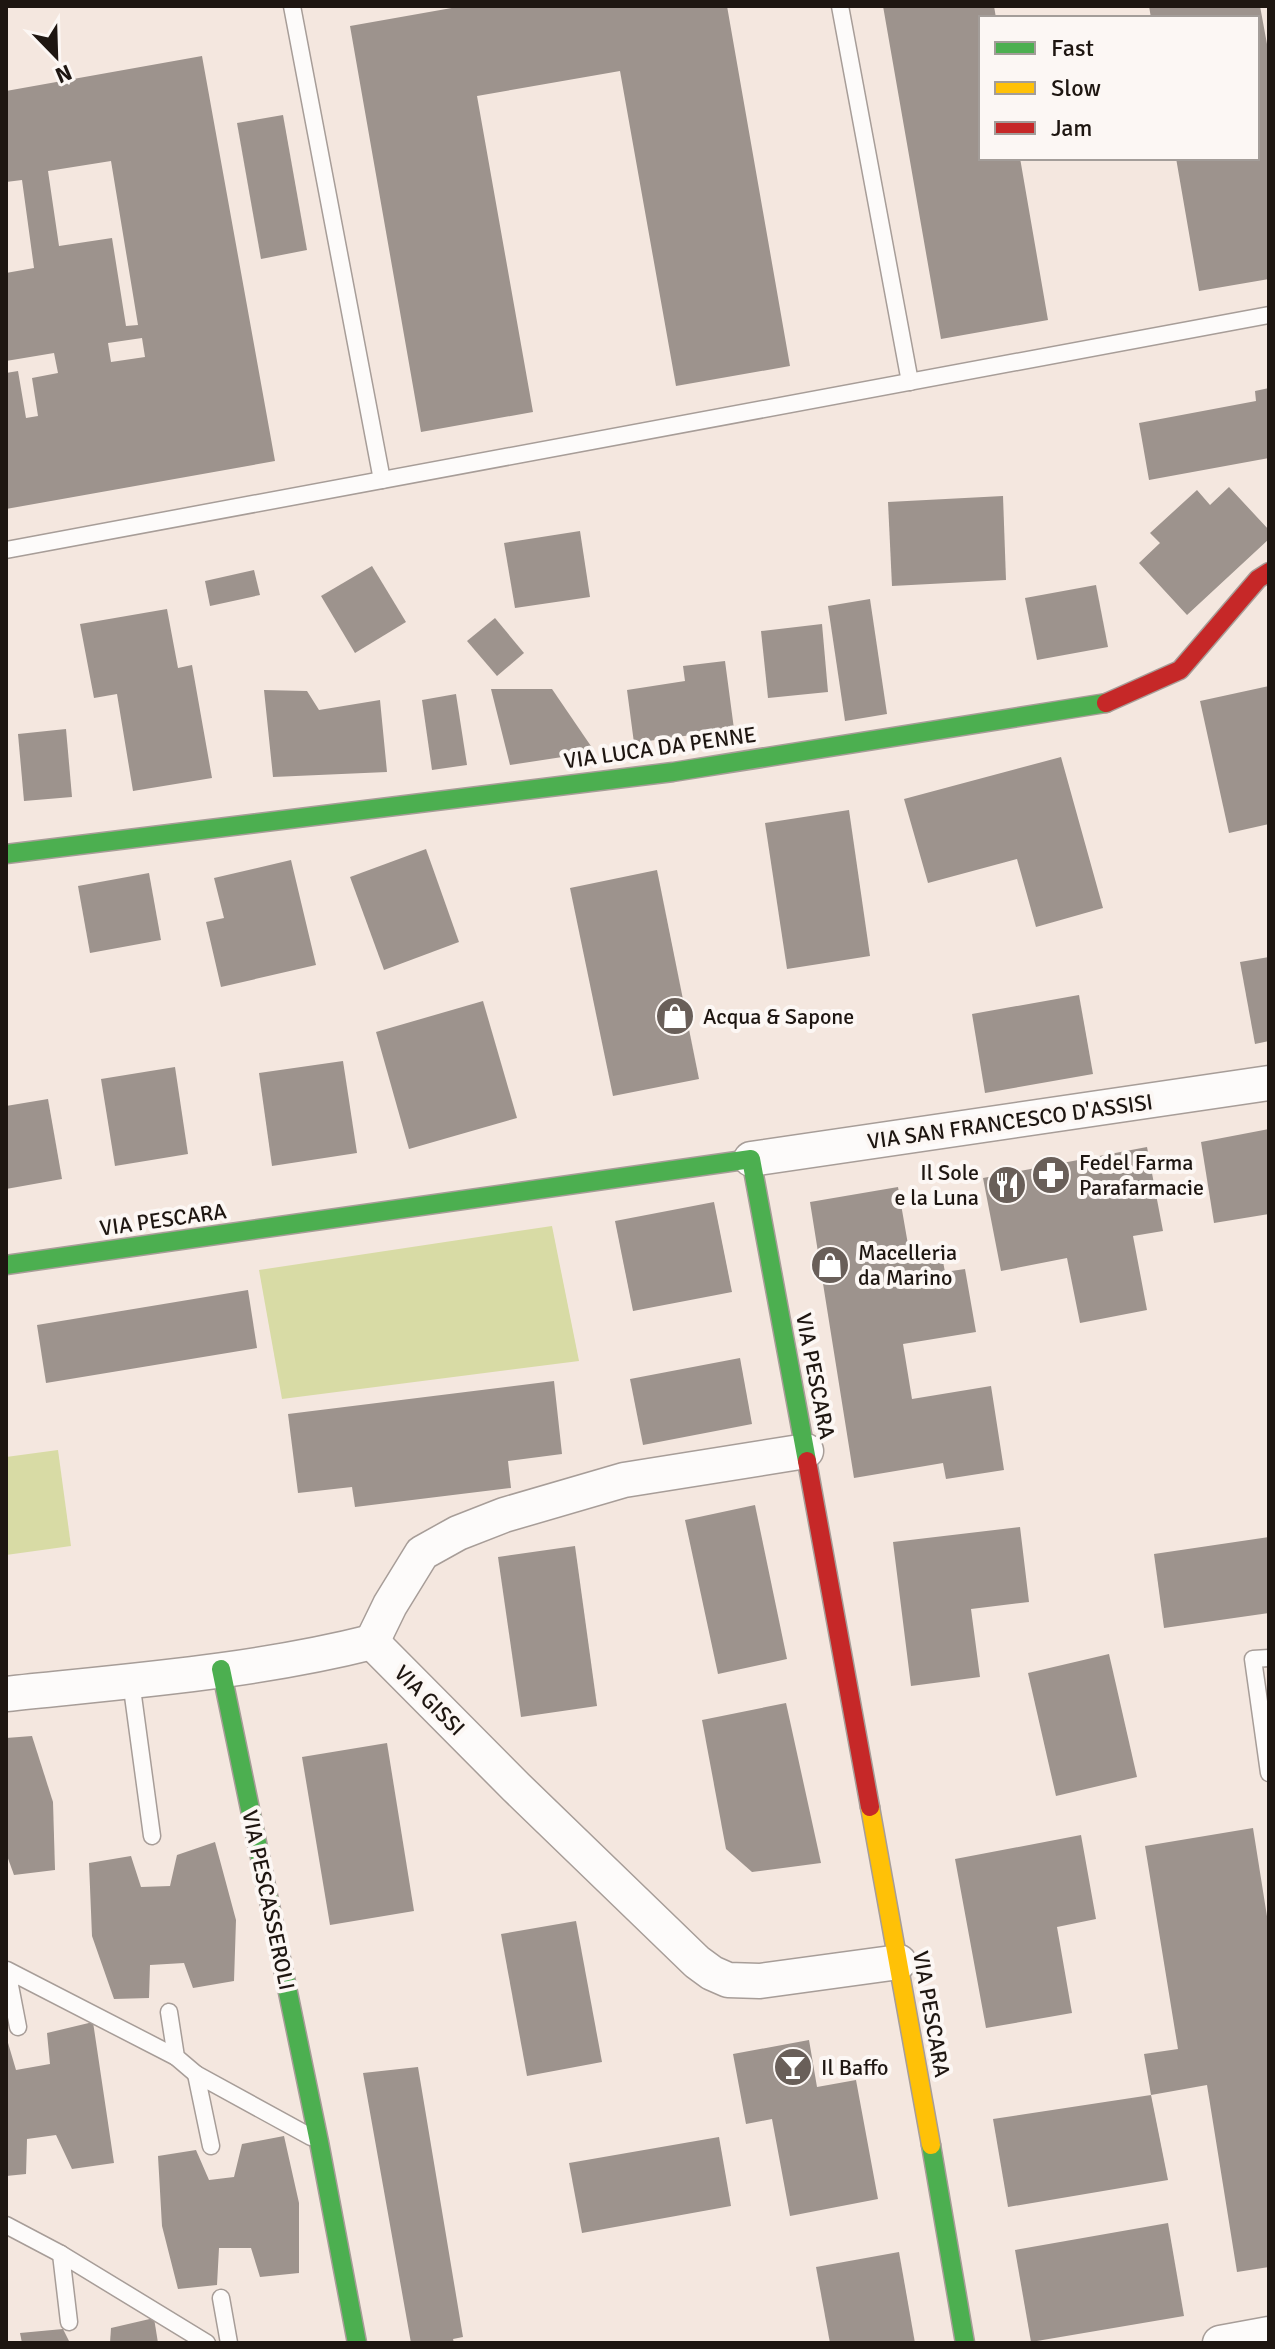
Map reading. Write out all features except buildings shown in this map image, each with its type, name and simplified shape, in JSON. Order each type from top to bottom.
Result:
[{"type":"street","name":"VIA LUCA DA PENNE","points":[[6,854],[673,772],[1103,704],[1180,670],[1258,579],[1269,572]]},
{"type":"street","name":"VIA SAN FRANCESCO D'ASSISI","points":[[751,1159],[1269,1083]]},
{"type":"street","name":"VIA PESCARA","points":[[6,1265],[751,1159],[899,1962],[965,2343]]},
{"type":"street","points":[[6,1694],[221,1669],[291,1659],[372,1642],[390,1605],[422,1553],[458,1533],[504,1515],[624,1480],[806,1451]]},
{"type":"street","name":"VIA GISSI","points":[[372,1642],[516,1787],[712,1973],[728,1980],[760,1981],[899,1962]]},
{"type":"street","name":"VIA PESCASSEROLI","points":[[221,1669],[319,2142],[357,2343]]},
{"type":"street","points":[[1220,2343],[1269,2334]]},
{"type":"lane","points":[[292,6],[382,480]]},
{"type":"lane","points":[[840,6],[910,382]]},
{"type":"lane","points":[[6,550],[1269,315]]},
{"type":"lane","points":[[1269,1658],[1253,1659],[1269,1773]]},
{"type":"lane","points":[[131,1681],[152,1836]]},
{"type":"lane","points":[[6,1970],[176,2057],[196,2074],[319,2142]]},
{"type":"lane","points":[[6,1970],[18,2027]]},
{"type":"lane","points":[[169,2012],[176,2057]]},
{"type":"lane","points":[[196,2074],[211,2146]]},
{"type":"lane","points":[[6,2225],[61,2254],[207,2343]]},
{"type":"lane","points":[[61,2254],[69,2322]]},
{"type":"lane","points":[[221,2298],[229,2343]]},
{"type":"green space","points":[[552,1226],[579,1361],[282,1399],[259,1270]]},
{"type":"green space","points":[[58,1450],[71,1546],[6,1555],[6,1457]]},
{"type":"traffic: fast","points":[[6,854],[673,772],[1106,703]]},
{"type":"traffic: fast","points":[[6,1265],[751,1159],[807,1461]]},
{"type":"traffic: fast","points":[[221,1669],[319,2142],[357,2343]]},
{"type":"traffic: fast","points":[[931,2145],[965,2343]]},
{"type":"traffic: slow","points":[[870,1807],[931,2145]]},
{"type":"traffic: jam","points":[[1106,703],[1180,670],[1258,579],[1269,572]]},
{"type":"traffic: jam","points":[[807,1461],[870,1807]]},
{"type":"place","name":"Acqua & Sapone","points":[[675,1016]]},
{"type":"place","name":"Fedel Farma Parafarmacie","points":[[1051,1175]]},
{"type":"place","name":"Il Sole e la Luna","points":[[1007,1185]]},
{"type":"place","name":"Macelleria da Marino","points":[[830,1265]]},
{"type":"place","name":"Il Baffo","points":[[793,2067]]}]
